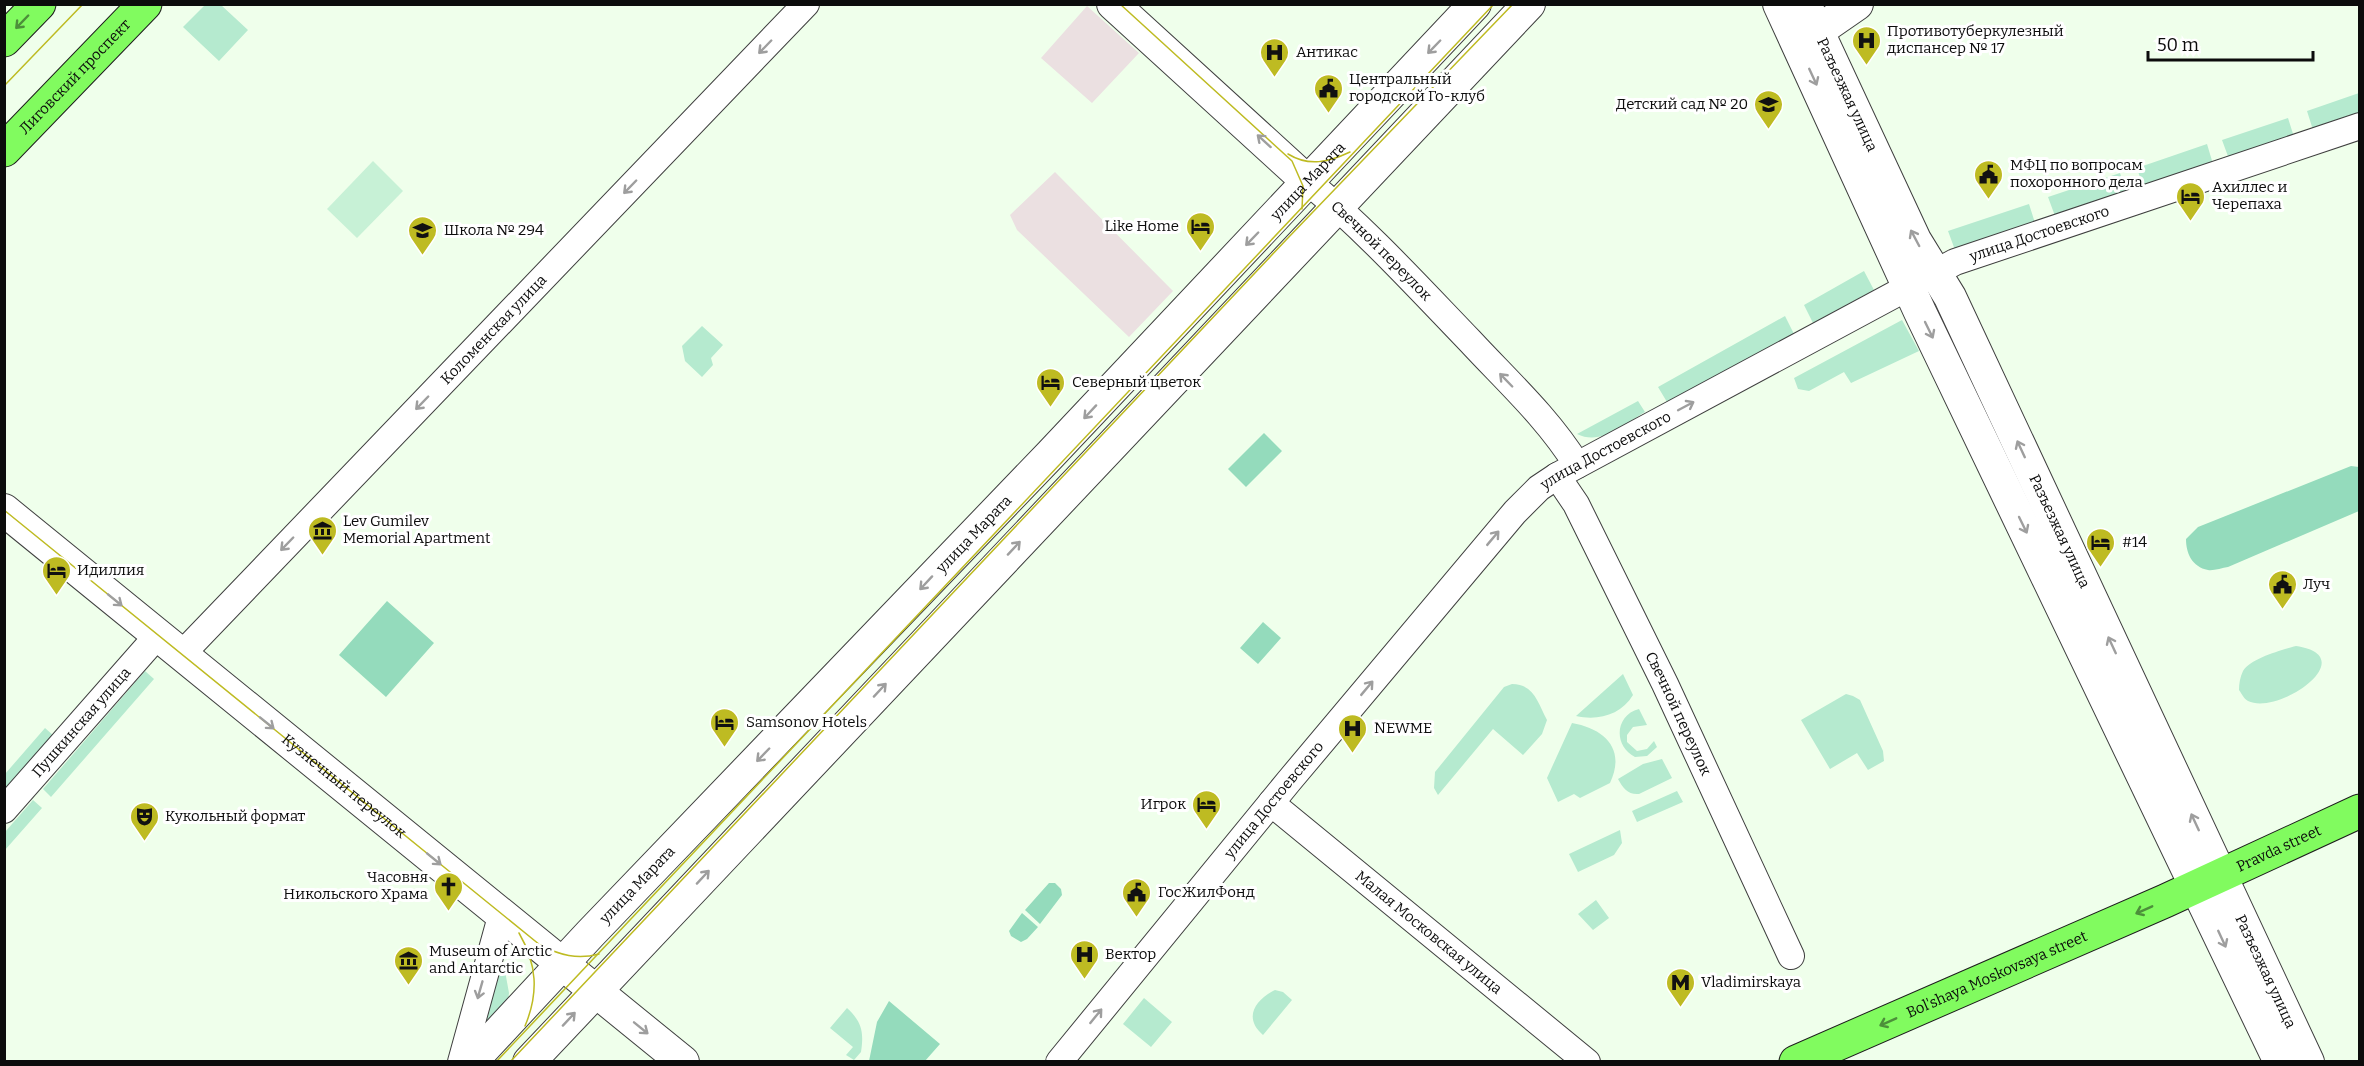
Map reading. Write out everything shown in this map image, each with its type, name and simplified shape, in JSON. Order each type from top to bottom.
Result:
[{"type":"main road","points":[[4,40],[39,4]]},
{"type":"main road","name":"Лиговский проспект","points":[[4,150],[145,4]]},
{"type":"main road","name":"Pravda street","points":[[2208,880],[2360,812]]},
{"type":"main road","name":"Bol'shaya Moskovsaya street","points":[[1796,1062],[2208,880]]},
{"type":"street","name":"Коломенская улица","points":[[170,644],[806,4]]},
{"type":"street","name":"Свечной переулок","points":[[1113,4],[1366,233],[1559,436],[1576,504],[1660,675],[1791,956]]},
{"type":"street","name":"улица Марата","points":[[471,1062],[1051,454],[1475,4]]},
{"type":"street","points":[[529,1062],[1529,4]]},
{"type":"street","name":"Разъезжая улица","points":[[1779,4],[1806,25],[1922,279],[2208,880],[2308,1062]]},
{"type":"street","points":[[1806,25],[1857,4]]},
{"type":"street","name":"улица Достоевского","points":[[1059,1062],[1271,803],[1515,512],[1539,488],[1955,262],[2360,126]]},
{"type":"street","name":"Кузнечный переулок","points":[[4,510],[683,1062]]},
{"type":"street","name":"Пушкинская улица","points":[[4,810],[170,644]]},
{"type":"street","name":"Малая Московская улица","points":[[1271,803],[1587,1062]]},
{"type":"street","name":"Разъезжая улица","points":[[2208,880],[2280,1062]]},
{"type":"street","points":[[461,1062],[502,913]]},
{"type":"shaded area","points":[[1087,6],[1139,53],[1092,103],[1041,58]]},
{"type":"shaded area","points":[[1055,172],[1173,291],[1129,337],[1017,230],[1010,215]]},
{"type":"green space","points":[[205,5],[221,5],[248,30],[219,61],[183,27]]},
{"type":"green space","points":[[2359,93],[2359,114],[2313,130],[2307,111]]},
{"type":"green space","points":[[2288,118],[2294,137],[2229,159],[2222,140]]},
{"type":"green space","points":[[2207,144],[2213,164],[2143,187],[2137,168]]},
{"type":"green space","points":[[373,161],[403,191],[357,238],[327,209]]},
{"type":"green space","points":[[2120,173],[2126,192],[2055,216],[2048,197]]},
{"type":"green space","points":[[2029,204],[2035,223],[1955,250],[1948,231]]},
{"type":"green space","points":[[1864,271],[1874,290],[1813,323],[1804,305]]},
{"type":"green space","points":[[1785,316],[1794,334],[1667,402],[1658,387]]},
{"type":"green space","points":[[1902,320],[1919,351],[1851,383],[1844,372],[1809,391],[1798,389],[1794,378]]},
{"type":"green space","points":[[702,326],[723,345],[711,358],[713,365],[702,377],[685,361],[682,346]]},
{"type":"green space","points":[[1638,401],[1645,412],[1612,432],[1595,437],[1577,434]]},
{"type":"green space","points":[[1264,433],[1282,451],[1246,487],[1228,469]]},
{"type":"green space","points":[[2351,466],[2359,467],[2359,511],[2228,567],[2208,570],[2198,566],[2191,559],[2186,539],[2198,527]]},
{"type":"green space","points":[[387,601],[434,643],[386,697],[339,655]]},
{"type":"green space","points":[[1263,622],[1281,638],[1258,664],[1240,648]]},
{"type":"green space","points":[[2296,646],[2315,652],[2322,661],[2319,672],[2309,683],[2295,693],[2278,700],[2262,703],[2245,699],[2239,688],[2242,673],[2247,666],[2267,655]]},
{"type":"green space","points":[[145,671],[154,679],[51,797],[43,789]]},
{"type":"green space","points":[[1623,674],[1633,695],[1628,702],[1615,712],[1601,717],[1576,716]]},
{"type":"green space","points":[[1512,684],[1525,687],[1538,701],[1547,720],[1542,734],[1523,755],[1493,729],[1438,795],[1434,788],[1435,772],[1504,687]]},
{"type":"green space","points":[[1846,694],[1860,700],[1883,751],[1884,761],[1868,770],[1857,753],[1830,769],[1801,720]]},
{"type":"green space","points":[[1639,709],[1647,725],[1633,727],[1627,735],[1627,742],[1637,751],[1647,749],[1654,741],[1657,747],[1647,756],[1635,757],[1623,746],[1620,731],[1625,717]]},
{"type":"green space","points":[[1572,723],[1594,730],[1609,742],[1614,751],[1614,771],[1610,783],[1580,798],[1574,794],[1558,802],[1547,778]]},
{"type":"green space","points":[[45,728],[54,736],[5,792],[5,774]]},
{"type":"green space","points":[[1662,759],[1672,778],[1639,794],[1626,790],[1618,779],[1643,764]]},
{"type":"green space","points":[[1677,791],[1683,802],[1637,822],[1632,811]]},
{"type":"green space","points":[[33,800],[42,808],[5,850],[5,832]]},
{"type":"green space","points":[[1620,830],[1622,843],[1614,855],[1578,872],[1569,854]]},
{"type":"green space","points":[[1049,883],[1055,883],[1061,889],[1062,895],[1040,924],[1025,910]]},
{"type":"green space","points":[[1596,900],[1609,918],[1593,930],[1578,914]]},
{"type":"green space","points":[[1022,913],[1038,927],[1021,942],[1011,936],[1009,931]]},
{"type":"green space","points":[[500,969],[505,971],[508,1000],[481,1032]]},
{"type":"green space","points":[[1275,990],[1283,992],[1292,1000],[1263,1035],[1254,1022],[1254,1010],[1262,999]]},
{"type":"green space","points":[[1144,998],[1172,1022],[1151,1047],[1123,1024]]},
{"type":"green space","points":[[889,1001],[940,1044],[925,1061],[869,1061],[877,1022]]},
{"type":"green space","points":[[847,1008],[859,1023],[862,1033],[861,1052],[854,1060],[846,1055],[853,1047],[830,1028]]},
{"type":"tram line","points":[[4,86],[83,4]]},
{"type":"tram line","points":[[1120,4],[1292,161],[1303,186],[1302,209]]},
{"type":"tram line","points":[[496,1062],[1494,4]]},
{"type":"tram line","points":[[510,1062],[1286,240],[1513,4]]},
{"type":"tram line","points":[[1288,154],[1304,161],[1319,162],[1350,152]]},
{"type":"tram line","points":[[4,510],[540,945],[569,956],[583,957],[599,954]]},
{"type":"tram line","points":[[519,933],[530,956],[534,979],[530,1014],[525,1026]]},
{"type":"place","name":"Противотуберкулезный диспансер № 17","points":[[1866,66]]},
{"type":"place","name":"Антикас","points":[[1275,78]]},
{"type":"place","name":"Центральный городской Го-клуб","points":[[1328,114]]},
{"type":"place","name":"Детский сад № 20","points":[[1769,130]]},
{"type":"place","name":"МФЦ по вопросам похоронного дела","points":[[1989,200]]},
{"type":"place","name":"Ахиллес и Черепаха","points":[[2191,222]]},
{"type":"place","name":"Like Home","points":[[1200,252]]},
{"type":"place","name":"Школа № 294","points":[[423,256]]},
{"type":"place","name":"Северный цветок","points":[[1051,408]]},
{"type":"place","name":"Lev Gumilev Memorial Apartment","points":[[322,556]]},
{"type":"place","name":"#14","points":[[2101,568]]},
{"type":"place","name":"Идиллия","points":[[56,596]]},
{"type":"place","name":"Луч","points":[[2282,610]]},
{"type":"place","name":"Samsonov Hotels","points":[[725,748]]},
{"type":"place","name":"NEWME","points":[[1353,754]]},
{"type":"place","name":"Игрок","points":[[1207,830]]},
{"type":"place","name":"Кукольный формат","points":[[144,842]]},
{"type":"place","name":"Часовня Никольского Храма","points":[[449,912]]},
{"type":"place","name":"ГосЖилФонд","points":[[1137,918]]},
{"type":"place","name":"Вектор","points":[[1084,980]]},
{"type":"place","name":"Museum of Arctic and Antarctic","points":[[408,986]]},
{"type":"place","name":"Vladimirskaya","points":[[1680,1008]]}]
